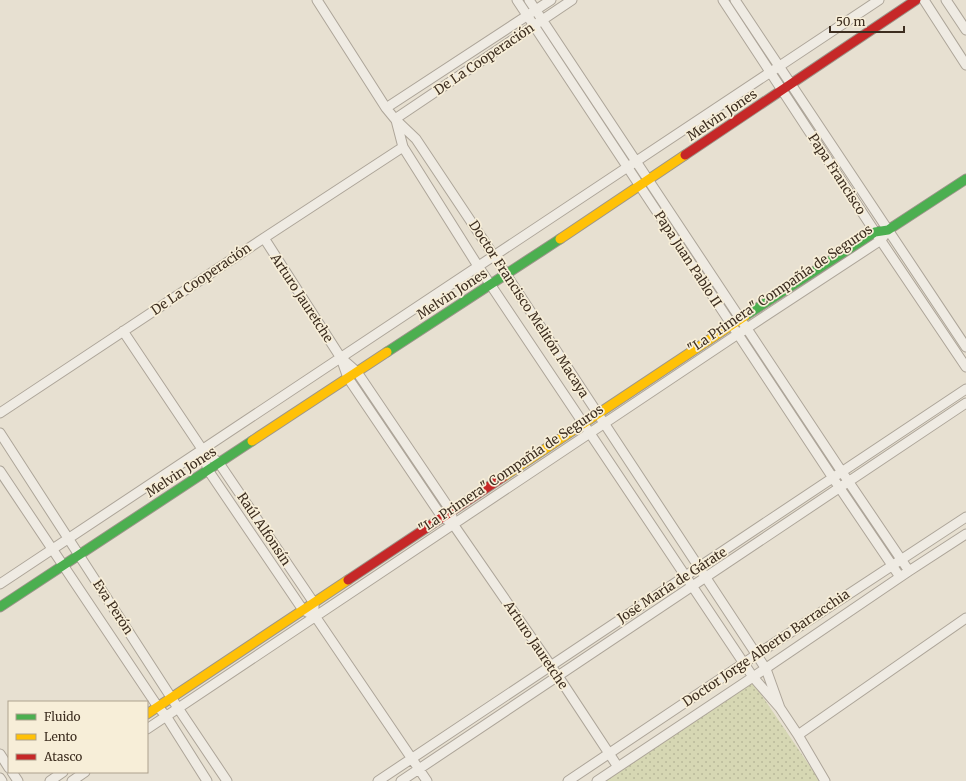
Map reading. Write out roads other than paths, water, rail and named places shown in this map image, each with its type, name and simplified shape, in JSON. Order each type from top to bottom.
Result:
[{"type":"street","name":"Doctor Francisco Melitón Macaya","points":[[317,0],[386,108],[416,139],[507,274],[698,568],[766,669],[780,708]]},
{"type":"street","name":"Papa Juan Pablo II","points":[[517,0],[839,488],[900,577]]},
{"type":"street","name":"Papa Juan Pablo II","points":[[529,0],[848,482],[909,571]]},
{"type":"street","name":"De La Cooperación","points":[[386,108],[551,0]]},
{"type":"street","name":"De La Cooperación","points":[[395,119],[572,0]]},
{"type":"street","name":"Papa Francisco","points":[[723,0],[875,232],[966,367]]},
{"type":"street","name":"Papa Francisco","points":[[735,0],[966,347]]},
{"type":"street","name":"Melvin Jones","points":[[0,584],[879,0]]},
{"type":"street","name":"Melvin Jones","points":[[0,607],[640,186],[916,0]]},
{"type":"street","points":[[924,0],[966,65]]},
{"type":"street","points":[[946,0],[966,30]]},
{"type":"street","name":"Doctor Francisco Melitón Macaya","points":[[395,119],[403,146],[490,285],[753,677],[780,708],[825,781]]},
{"type":"street","name":"De La Cooperación","points":[[0,413],[403,146]]},
{"type":"street","name":"\"La Primera\" Compañía de Seguros","points":[[148,728],[746,328],[881,240],[888,230],[966,179]]},
{"type":"street","name":"\"La Primera\" Compañía de Seguros","points":[[148,713],[740,319],[875,232],[888,230]]},
{"type":"street","name":"Arturo Jauretche","points":[[264,238],[341,358],[348,378],[442,517],[453,524],[558,676],[618,767]]},
{"type":"street","name":"Raúl Alfonsín","points":[[123,331],[202,449],[219,463],[314,603],[315,616]]},
{"type":"street","name":"Arturo Jauretche","points":[[341,358],[357,372],[451,511],[453,524]]},
{"type":"street","name":"José María de Gárate","points":[[378,781],[550,665],[966,390]]},
{"type":"street","name":"José María de Gárate","points":[[400,781],[966,403]]},
{"type":"street","name":"Eva Perón","points":[[0,433],[227,781]]},
{"type":"street","name":"Raúl Alfonsín","points":[[202,449],[208,470],[304,610],[315,616],[427,781]]},
{"type":"street","name":"Eva Perón","points":[[0,471],[158,707],[166,716],[207,781]]},
{"type":"street","name":"Doctor Jorge Alberto Barracchia","points":[[568,781],[608,753],[966,517]]},
{"type":"street","name":"Doctor Jorge Alberto Barracchia","points":[[597,781],[966,534]]},
{"type":"street","points":[[798,736],[966,618]]},
{"type":"street","points":[[0,754],[8,766]]},
{"type":"street","points":[[50,781],[62,773]]},
{"type":"street","points":[[72,781],[84,773]]}]
